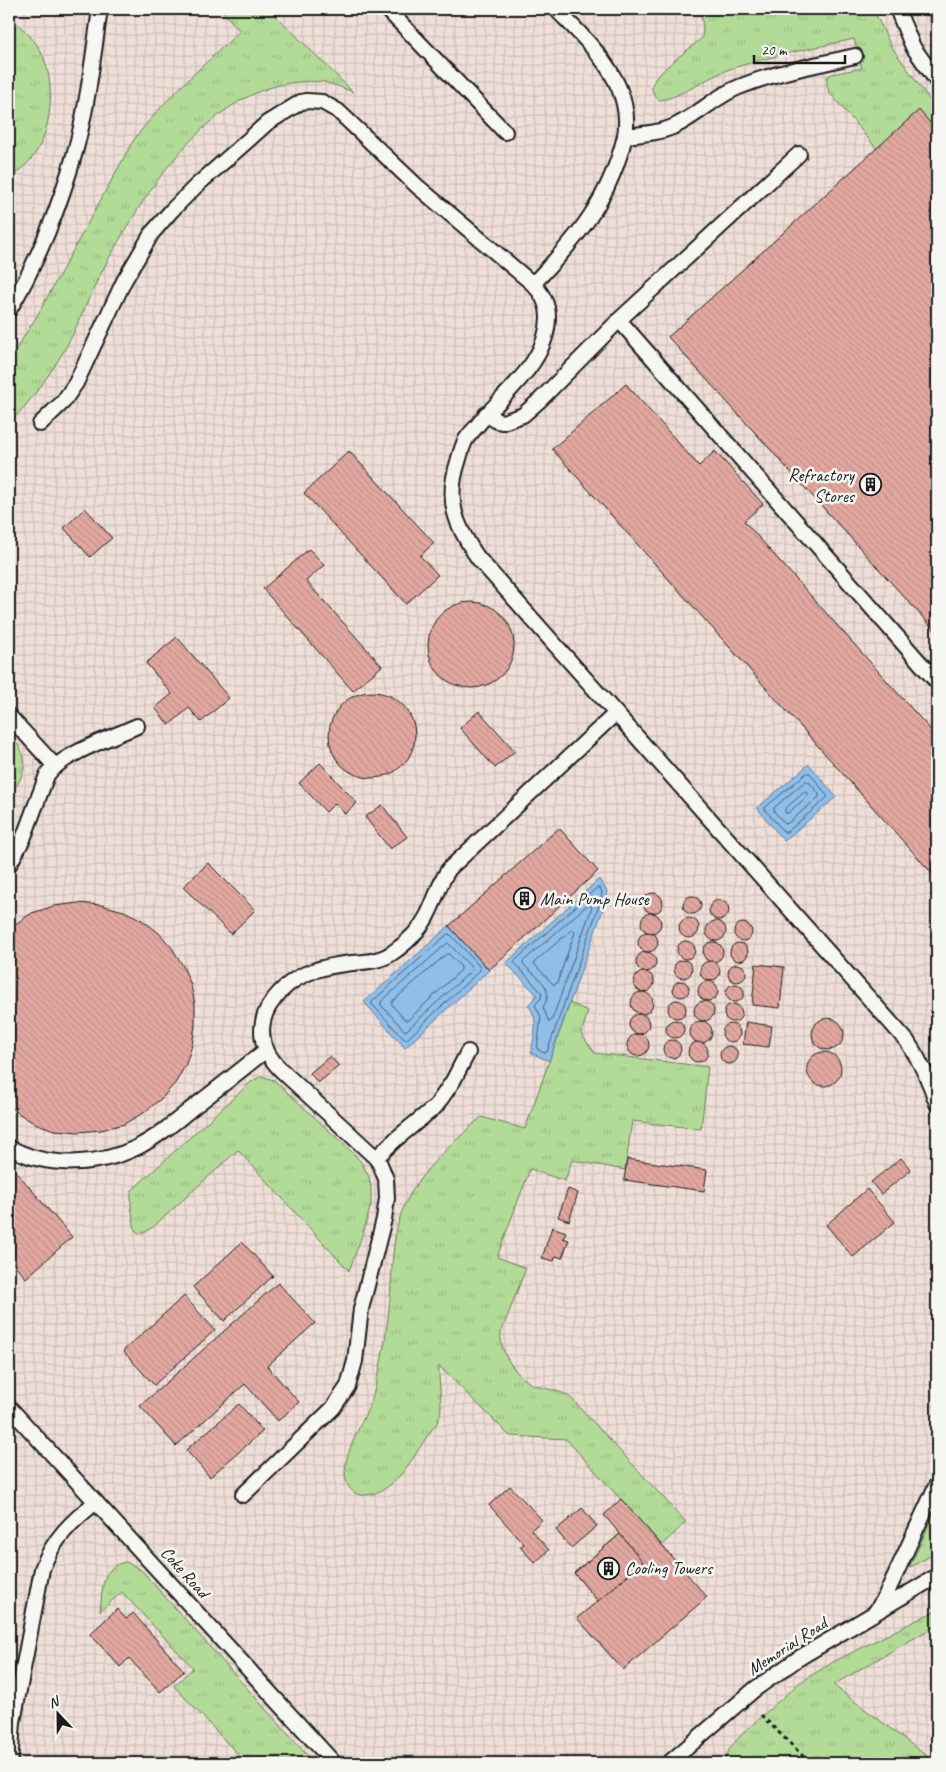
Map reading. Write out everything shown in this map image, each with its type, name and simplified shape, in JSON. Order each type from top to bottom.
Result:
[{"type":"lane","points":[[9,310],[45,238],[69,173],[81,124],[100,9]]},
{"type":"lane","points":[[387,9],[505,132]]},
{"type":"lane","points":[[533,284],[573,241],[599,204],[613,175],[625,136],[627,121],[625,103],[617,82],[593,48],[556,9]]},
{"type":"lane","points":[[897,9],[913,47],[937,81]]},
{"type":"lane","points":[[625,136],[658,132],[676,125],[720,96],[740,86],[796,69],[855,56]]},
{"type":"lane","points":[[40,424],[62,402],[76,383],[124,281],[157,228],[196,186],[268,123],[301,102],[322,102],[338,111],[417,186],[533,284],[540,291],[546,305],[548,325],[545,341],[514,386],[486,414],[465,441],[456,469],[452,495],[456,520],[462,534],[478,558],[907,1041],[921,1061],[937,1104]]},
{"type":"lane","points":[[486,414],[492,419],[503,422],[523,415],[619,320],[799,154]]},
{"type":"lane","points":[[619,320],[937,682]]},
{"type":"lane","points":[[243,1495],[333,1408],[348,1386],[355,1361],[364,1294],[384,1219],[387,1198],[386,1179],[376,1158],[281,1070],[266,1050],[262,1034],[264,1019],[272,1000],[288,984],[317,969],[369,961],[386,957],[393,953],[415,933],[425,920],[439,885],[449,869],[615,714]]},
{"type":"lane","points":[[9,716],[55,766]]},
{"type":"lane","points":[[9,865],[23,839],[47,775],[55,766],[70,756],[137,726]]},
{"type":"lane","points":[[9,1147],[18,1152],[64,1162],[101,1160],[126,1152],[160,1134],[266,1050]]},
{"type":"lane","points":[[376,1158],[436,1106],[453,1081],[468,1052]]},
{"type":"lane","name":"Coke Road","points":[[9,1407],[334,1763]]},
{"type":"lane","points":[[875,1613],[885,1597],[937,1484]]},
{"type":"lane","points":[[10,1763],[15,1715],[42,1569],[50,1551],[61,1534],[96,1502]]},
{"type":"lane","name":"Memorial Road","points":[[677,1761],[744,1698],[799,1658],[937,1576]]},
{"type":"path","points":[[744,1698],[810,1763]]},
{"type":"shaded area","points":[[9,9],[937,9],[937,1763],[9,1763]]},
{"type":"green space","points":[[220,9],[269,9],[353,92],[324,82],[298,82],[266,89],[236,104],[208,124],[183,148],[161,176],[123,234],[102,271],[71,338],[58,360],[35,394],[9,423],[9,360],[37,316],[133,141],[170,97],[240,31]]},
{"type":"green space","points":[[700,9],[873,9],[891,46],[937,110],[937,131],[919,111],[877,149],[829,92],[827,85],[827,77],[832,74],[862,68],[854,39],[745,64],[730,69],[676,96],[659,100],[652,90],[656,78],[702,38],[703,27]]},
{"type":"green space","points":[[925,9],[937,9],[937,38]]},
{"type":"green space","points":[[9,17],[30,36],[40,50],[48,75],[50,103],[49,117],[41,143],[32,158],[9,181]]},
{"type":"green space","points":[[9,737],[22,751],[24,766],[19,781],[9,796]]},
{"type":"green space","points":[[570,1003],[588,1011],[581,1034],[595,1053],[708,1067],[701,1129],[632,1121],[625,1170],[572,1160],[565,1181],[530,1169],[497,1257],[526,1268],[501,1333],[503,1349],[511,1365],[530,1383],[559,1392],[571,1398],[686,1522],[662,1545],[566,1439],[510,1436],[439,1366],[441,1410],[439,1418],[401,1474],[385,1489],[363,1495],[356,1494],[349,1487],[345,1477],[348,1454],[370,1405],[383,1352],[388,1320],[395,1241],[397,1228],[406,1202],[413,1189],[430,1167],[481,1117],[525,1129]]},
{"type":"green space","points":[[261,1076],[274,1080],[352,1152],[361,1162],[369,1177],[371,1205],[349,1271],[238,1150],[153,1227],[139,1233],[135,1230],[131,1206],[131,1191],[251,1082]]},
{"type":"green space","points":[[937,1508],[937,1552],[909,1568]]},
{"type":"green space","points":[[126,1562],[140,1569],[314,1763],[246,1763],[174,1686],[193,1668],[122,1592],[100,1611],[104,1580],[107,1574],[111,1568]]},
{"type":"green space","points":[[937,1610],[937,1625],[833,1685],[936,1763],[723,1763],[730,1748],[743,1733],[799,1683],[835,1661]]},
{"type":"water","points":[[809,764],[836,797],[784,841],[757,808]]},
{"type":"water","points":[[599,879],[607,891],[606,901],[549,1061],[531,1053],[535,1034],[535,1022],[528,1005],[537,995],[506,963]]},
{"type":"water","points":[[449,926],[489,970],[405,1048],[364,1002]]},
{"type":"building","name":"Refractory Stores","points":[[919,110],[937,131],[937,633],[668,337]]},
{"type":"building","points":[[626,384],[699,466],[715,451],[763,504],[744,521],[937,737],[937,879],[552,449]]},
{"type":"building","points":[[349,451],[434,543],[420,556],[438,575],[406,604],[304,493]]},
{"type":"building","points":[[85,508],[112,538],[90,557],[64,528]]},
{"type":"building","points":[[309,549],[324,565],[306,581],[382,666],[353,691],[263,589]]},
{"type":"building","points":[[463,602],[479,602],[488,605],[502,614],[511,628],[514,645],[511,662],[502,676],[488,685],[479,688],[463,688],[447,681],[435,669],[428,653],[428,637],[435,621],[447,609]]},
{"type":"building","points":[[177,637],[229,698],[201,722],[189,708],[169,725],[155,708],[172,694],[146,663]]},
{"type":"building","points":[[364,692],[380,692],[389,695],[403,704],[412,718],[415,735],[412,752],[403,766],[389,775],[380,778],[364,778],[348,771],[336,759],[329,743],[329,727],[336,711],[348,699]]},
{"type":"building","points":[[479,711],[515,751],[495,768],[460,728]]},
{"type":"building","points":[[320,763],[357,803],[345,814],[335,803],[326,812],[299,783]]},
{"type":"building","points":[[382,805],[407,837],[390,849],[365,817]]},
{"type":"building","name":"Main Pump House","points":[[559,828],[598,871],[489,970],[449,926]]},
{"type":"building","points":[[208,863],[255,910],[231,934],[183,887]]},
{"type":"building","points":[[653,893],[660,896],[663,903],[660,910],[653,913],[646,910],[643,903],[646,896]]},
{"type":"building","points":[[692,896],[698,899],[701,905],[698,911],[692,914],[686,911],[683,905],[686,899]]},
{"type":"building","points":[[715,900],[723,900],[729,906],[729,914],[723,920],[715,920],[709,914],[709,906]]},
{"type":"building","points":[[78,903],[101,905],[124,911],[142,920],[159,933],[172,948],[183,966],[191,985],[195,1005],[195,1025],[192,1045],[186,1064],[176,1082],[163,1097],[145,1112],[124,1124],[101,1130],[78,1132],[54,1130],[32,1122],[9,1107],[9,928],[32,913],[54,906]]},
{"type":"building","points":[[651,913],[658,916],[661,923],[658,930],[651,933],[644,930],[641,923],[644,916]]},
{"type":"building","points":[[689,918],[696,921],[699,928],[696,935],[689,938],[682,935],[679,928],[682,921]]},
{"type":"building","points":[[712,921],[720,921],[726,927],[726,935],[720,941],[712,941],[706,935],[706,927]]},
{"type":"building","points":[[743,923],[749,926],[752,932],[749,938],[743,941],[737,938],[734,932],[737,926]]},
{"type":"building","points":[[648,932],[655,935],[658,942],[655,949],[648,952],[641,949],[638,942],[641,935]]},
{"type":"building","points":[[686,941],[692,944],[695,950],[692,956],[686,959],[680,956],[677,950],[680,944]]},
{"type":"building","points":[[713,942],[720,945],[723,952],[720,959],[713,962],[706,959],[703,952],[706,945]]},
{"type":"building","points":[[739,943],[745,946],[748,952],[745,958],[739,961],[733,958],[730,952],[733,946]]},
{"type":"building","points":[[646,952],[653,955],[656,962],[653,969],[646,972],[639,969],[636,962],[639,955]]},
{"type":"building","points":[[679,960],[687,960],[692,965],[690,976],[679,978],[674,973],[674,965]]},
{"type":"building","points":[[710,961],[717,964],[720,971],[717,978],[710,981],[703,978],[700,971],[703,964]]},
{"type":"building","points":[[737,964],[743,967],[746,973],[743,979],[737,982],[731,979],[728,973],[731,967]]},
{"type":"building","points":[[756,964],[784,967],[780,1008],[752,1005]]},
{"type":"building","points":[[644,972],[651,975],[654,982],[651,989],[644,992],[637,989],[634,982],[637,975]]},
{"type":"building","points":[[678,981],[684,981],[689,986],[687,995],[678,997],[673,992],[673,986]]},
{"type":"building","points":[[708,981],[715,984],[718,991],[715,998],[708,1001],[701,998],[698,991],[701,984]]},
{"type":"building","points":[[735,984],[741,987],[744,993],[741,999],[735,1002],[729,999],[726,993],[729,987]]},
{"type":"building","points":[[642,992],[650,995],[653,1003],[650,1011],[642,1014],[634,1011],[631,1003],[634,995]]},
{"type":"building","points":[[677,1000],[683,1003],[686,1009],[683,1015],[677,1018],[671,1015],[668,1009],[671,1003]]},
{"type":"building","points":[[700,1001],[708,1001],[714,1007],[714,1015],[708,1021],[700,1021],[694,1015],[694,1007]]},
{"type":"building","points":[[733,1004],[739,1007],[742,1013],[739,1019],[733,1022],[727,1019],[724,1013],[727,1007]]},
{"type":"building","points":[[639,1014],[646,1017],[649,1024],[646,1031],[639,1034],[632,1031],[629,1024],[632,1017]]},
{"type":"building","points":[[828,1018],[839,1023],[844,1034],[839,1045],[828,1050],[817,1045],[812,1034],[817,1023]]},
{"type":"building","points":[[675,1020],[681,1023],[684,1029],[681,1035],[675,1038],[669,1035],[666,1029],[669,1023]]},
{"type":"building","points":[[701,1021],[709,1024],[712,1032],[709,1040],[701,1043],[693,1040],[690,1032],[693,1024]]},
{"type":"building","points":[[746,1022],[772,1026],[769,1047],[743,1044]]},
{"type":"building","points":[[731,1024],[737,1027],[740,1033],[737,1039],[731,1042],[725,1039],[722,1033],[725,1027]]},
{"type":"building","points":[[638,1034],[646,1037],[649,1045],[646,1053],[638,1056],[630,1053],[627,1045],[630,1037]]},
{"type":"building","points":[[672,1040],[678,1043],[681,1049],[678,1055],[672,1058],[666,1055],[663,1049],[666,1043]]},
{"type":"building","points":[[698,1042],[705,1045],[708,1052],[705,1059],[698,1062],[691,1059],[688,1052],[691,1045]]},
{"type":"building","points":[[729,1046],[735,1049],[738,1055],[735,1061],[729,1064],[723,1061],[720,1055],[723,1049]]},
{"type":"building","points":[[824,1052],[836,1057],[841,1069],[836,1081],[824,1086],[812,1081],[807,1069],[812,1057]]},
{"type":"building","points":[[330,1056],[339,1066],[318,1083],[310,1073]]},
{"type":"building","points":[[901,1158],[911,1170],[881,1194],[871,1182]]},
{"type":"building","points":[[627,1159],[707,1170],[704,1191],[624,1180]]},
{"type":"building","points":[[12,1167],[72,1237],[26,1278],[9,1258],[9,1170]]},
{"type":"building","points":[[568,1189],[578,1193],[569,1221],[558,1217]]},
{"type":"building","points":[[867,1189],[895,1222],[853,1257],[826,1225]]},
{"type":"building","points":[[552,1227],[566,1232],[563,1238],[569,1240],[562,1258],[556,1256],[554,1261],[542,1258]]},
{"type":"building","points":[[242,1242],[273,1276],[224,1321],[193,1287]]},
{"type":"building","points":[[278,1283],[315,1323],[267,1366],[299,1402],[278,1421],[245,1384],[176,1446],[140,1406]]},
{"type":"building","points":[[184,1296],[215,1330],[154,1385],[123,1351]]},
{"type":"building","points":[[239,1404],[263,1431],[210,1477],[186,1450]]},
{"type":"building","points":[[510,1486],[542,1520],[531,1530],[549,1550],[535,1563],[520,1547],[524,1544],[489,1505]]},
{"type":"building","points":[[621,1499],[707,1597],[623,1670],[577,1618],[598,1601],[574,1573],[620,1534],[604,1515]]},
{"type":"building","points":[[582,1508],[597,1526],[571,1548],[556,1530]]},
{"type":"building","name":"Cooling Towers","points":[[620,1534],[643,1562],[598,1601],[574,1573]]},
{"type":"building","points":[[117,1609],[126,1619],[133,1613],[184,1671],[160,1692],[129,1658],[120,1667],[90,1634]]},
{"type":"place","name":"Refractory Stores","points":[[870,485]]},
{"type":"place","name":"Main Pump House","points":[[524,899]]},
{"type":"place","name":"Cooling Towers","points":[[609,1568]]}]
